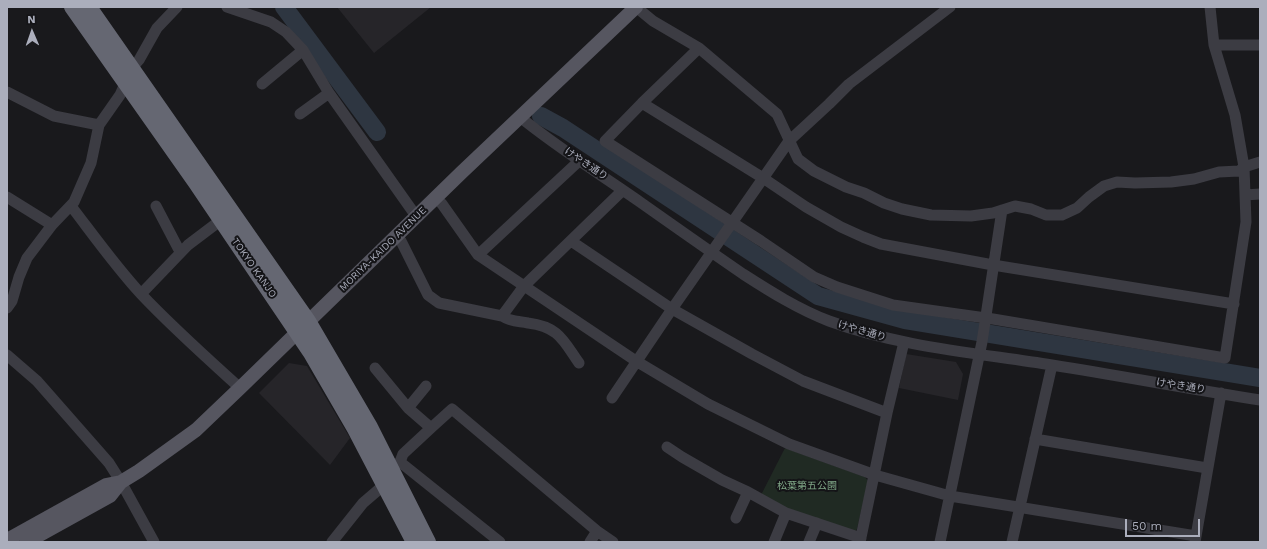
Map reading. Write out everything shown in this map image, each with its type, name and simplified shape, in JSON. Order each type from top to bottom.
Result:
[{"type":"highway","name":"TOKYO KANJO","points":[[72,7],[221,220],[303,326],[311,353],[355,429],[414,542]]},
{"type":"highway","name":"TOKYO KANJO","points":[[89,7],[132,68],[396,465],[428,542]]},
{"type":"main road","name":"MORIYA-KAIDO AVENUE","points":[[7,540],[106,485],[121,482],[139,471],[196,430],[396,235],[636,7]]},
{"type":"main road","name":"MORIYA-KAIDO AVENUE","points":[[27,542],[110,496],[121,482]]},
{"type":"street","points":[[7,308],[12,301],[19,276],[27,258],[52,226],[71,206],[91,163],[99,125],[120,95],[132,68],[139,60],[157,28],[177,7]]},
{"type":"street","points":[[227,7],[271,22],[286,32],[303,50],[329,93],[416,216]]},
{"type":"street","points":[[636,7],[653,21],[699,48],[777,114],[798,159],[814,171],[846,187],[864,193],[884,204],[932,215],[971,216],[993,213],[1015,206],[1031,208],[1046,214],[1062,215],[1077,208],[1104,186],[1117,182],[1171,182],[1194,179],[1219,172],[1239,171],[1244,167],[1260,162]]},
{"type":"street","points":[[612,398],[711,252],[789,141],[849,84],[950,7]]},
{"type":"street","points":[[699,48],[605,141],[814,277],[837,288],[893,305],[1224,358],[1234,304],[1246,222],[1244,167],[1235,115],[1214,45],[1210,7]]},
{"type":"street","points":[[1214,45],[1260,45]]},
{"type":"street","points":[[262,84],[303,50]]},
{"type":"street","points":[[7,92],[54,116],[99,125]]},
{"type":"street","points":[[300,114],[329,93]]},
{"type":"street","points":[[642,103],[763,178],[806,207],[863,237],[881,244],[993,265],[1234,304]]},
{"type":"street","name":"けやき通り","points":[[520,117],[580,161],[711,252],[773,293],[797,307],[826,320],[859,332],[904,342],[980,350],[1052,365],[1260,400]]},
{"type":"street","points":[[478,255],[580,161]]},
{"type":"street","points":[[502,316],[524,286],[623,190]]},
{"type":"street","points":[[1245,195],[1260,194]]},
{"type":"street","points":[[7,197],[52,226]]},
{"type":"street","points":[[436,198],[442,204],[478,255],[636,361],[708,404],[789,444],[875,475],[950,496],[1020,507],[1195,539],[1221,393]]},
{"type":"street","points":[[71,206],[104,251],[141,294],[202,354],[240,388]]},
{"type":"street","points":[[156,206],[178,248],[182,251]]},
{"type":"street","points":[[940,542],[986,321],[1002,210]]},
{"type":"street","points":[[141,294],[188,244],[221,220]]},
{"type":"street","points":[[396,235],[401,241],[428,295],[439,303],[502,316],[509,321],[530,323],[549,328],[560,336],[579,363]]},
{"type":"street","points":[[571,241],[672,309],[752,354],[803,381],[887,413]]},
{"type":"street","points":[[667,447],[722,480],[748,492],[786,513],[861,540],[887,413],[904,342]]},
{"type":"street","points":[[7,355],[37,381],[106,460],[121,482],[154,542]]},
{"type":"street","points":[[1012,542],[1052,365]]},
{"type":"street","points":[[375,368],[408,408],[431,428]]},
{"type":"street","points":[[408,408],[426,386]]},
{"type":"street","points":[[500,542],[396,465],[403,454],[452,409],[613,542]]},
{"type":"street","points":[[1035,439],[1207,468]]},
{"type":"street","points":[[332,542],[363,503],[384,485]]},
{"type":"street","points":[[736,518],[748,492]]},
{"type":"street","points":[[774,542],[786,513]]},
{"type":"street","points":[[809,542],[817,523]]},
{"type":"street","points":[[590,542],[597,530]]},
{"type":"shaded area","points":[[337,7],[431,7],[374,53]]},
{"type":"shaded area","points":[[906,354],[956,362],[963,374],[958,400],[899,388]]},
{"type":"shaded area","points":[[289,363],[307,366],[350,438],[330,465],[259,393]]},
{"type":"green space","name":"松葉第五公園","points":[[785,448],[865,477],[868,481],[857,529],[854,532],[784,508],[761,495]]},
{"type":"waterway","points":[[284,7],[377,132]]},
{"type":"waterway","points":[[541,116],[563,128],[818,296],[905,320],[1260,378]]}]
